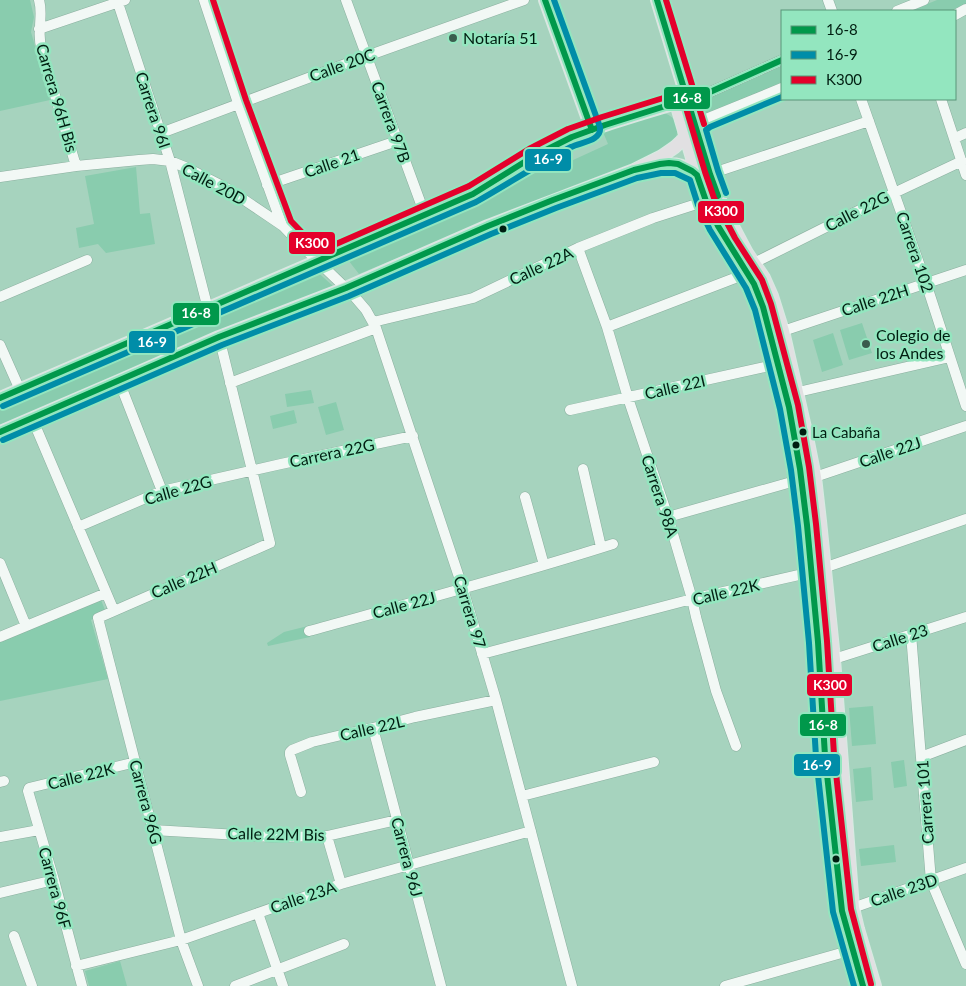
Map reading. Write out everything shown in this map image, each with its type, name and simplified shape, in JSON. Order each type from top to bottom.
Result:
[{"type":"main road","points":[[545,0],[592,130]]},
{"type":"main road","points":[[657,0],[682,101],[686,137],[706,201],[727,242],[751,268],[764,278],[783,331],[798,392],[808,478],[825,568],[834,659],[848,910],[852,950],[864,986]]},
{"type":"main road","points":[[0,398],[473,194],[544,151],[572,137],[682,101]]},
{"type":"main road","points":[[682,101],[696,128],[719,198],[751,268],[808,478],[812,572],[825,756],[835,859],[848,910],[858,929],[876,986]]},
{"type":"main road","points":[[0,432],[219,337],[346,288],[488,226],[634,170],[662,156],[696,128]]},
{"type":"main road","points":[[634,170],[669,163],[684,166],[697,175]]},
{"type":"street","name":"Carrera 96H Bis","points":[[39,0],[42,52],[76,166]]},
{"type":"street","points":[[204,0],[238,103],[283,226]]},
{"type":"street","name":"Carrera 97B","points":[[346,0],[425,215]]},
{"type":"street","name":"Calle 20C","points":[[161,133],[238,103],[524,0]]},
{"type":"street","points":[[899,10],[924,0]]},
{"type":"street","points":[[40,28],[120,1]]},
{"type":"street","name":"Carrera 96I","points":[[120,1],[170,161],[208,309]]},
{"type":"street","points":[[682,101],[710,92],[781,60]]},
{"type":"street","points":[[696,128],[706,119],[781,88]]},
{"type":"street","name":"Carrera 102","points":[[862,100],[926,283],[966,406]]},
{"type":"street","points":[[941,100],[966,174]]},
{"type":"street","points":[[710,174],[869,121]]},
{"type":"street","points":[[954,138],[966,133]]},
{"type":"street","name":"Calle 21","points":[[267,185],[398,141]]},
{"type":"street","name":"Calle 20D","points":[[0,177],[76,166],[139,160],[170,161],[201,174],[228,189],[283,226],[318,261]]},
{"type":"street","name":"Calle 22G","points":[[607,328],[751,268],[894,192],[962,161]]},
{"type":"street","name":"Calle 22A","points":[[230,383],[375,325],[473,298],[578,248],[653,218],[706,201]]},
{"type":"street","name":"Carrera 98A","points":[[578,248],[607,328],[628,398],[668,517],[716,691],[736,746]]},
{"type":"street","points":[[0,297],[87,260]]},
{"type":"street","name":"Carrera 97","points":[[318,261],[366,310],[375,325],[463,589],[496,700],[572,986]]},
{"type":"street","name":"Calle 22H","points":[[783,331],[966,270]]},
{"type":"street","points":[[219,337],[252,470]]},
{"type":"street","points":[[0,345],[20,390]]},
{"type":"street","points":[[798,392],[950,357]]},
{"type":"street","name":"Calle 22I","points":[[570,410],[778,364]]},
{"type":"street","points":[[119,381],[162,491]]},
{"type":"street","points":[[32,418],[114,611]]},
{"type":"street","name":"Calle 22J","points":[[668,517],[808,478],[966,426]]},
{"type":"street","name":"Carrera 22G","points":[[252,470],[413,436]]},
{"type":"street","points":[[583,469],[601,547]]},
{"type":"street","name":"Calle 22G","points":[[78,527],[162,491],[252,470]]},
{"type":"street","name":"Calle 22H","points":[[98,618],[270,543],[252,470]]},
{"type":"street","points":[[525,497],[544,566]]},
{"type":"street","name":"Calle 22K","points":[[482,654],[692,599],[812,572],[966,519]]},
{"type":"street","name":"Calle 22J","points":[[309,631],[544,566],[613,544]]},
{"type":"street","points":[[0,563],[26,626]]},
{"type":"street","points":[[0,637],[106,593]]},
{"type":"street","name":"Calle 23","points":[[834,659],[966,617]]},
{"type":"street","name":"Carrera 96G","points":[[98,618],[181,940],[198,986]]},
{"type":"street","name":"Carrera 101","points":[[911,634],[930,881],[966,964]]},
{"type":"street","name":"Calle 22L","points":[[301,792],[290,755],[292,750],[312,742],[496,700]]},
{"type":"street","name":"Carrera 96J","points":[[373,728],[441,986]]},
{"type":"street","points":[[921,756],[966,740]]},
{"type":"street","name":"Calle 22K","points":[[28,791],[29,788],[136,762]]},
{"type":"street","points":[[522,796],[654,762]]},
{"type":"street","name":"Carrera 96F","points":[[28,791],[82,986]]},
{"type":"street","name":"Calle 22M Bis","points":[[153,830],[273,837],[327,836],[397,820]]},
{"type":"street","points":[[0,836],[39,830]]},
{"type":"street","name":"Calle 23A","points":[[76,966],[181,940],[341,884],[531,831]]},
{"type":"street","points":[[327,836],[341,884]]},
{"type":"street","name":"Calle 23D","points":[[848,910],[966,868]]},
{"type":"street","points":[[0,893],[54,880]]},
{"type":"street","points":[[258,913],[283,986]]},
{"type":"street","points":[[14,936],[32,986]]},
{"type":"street","points":[[235,986],[344,944]]},
{"type":"street","points":[[724,986],[852,950]]},
{"type":"green space","points":[[0,0],[30,0],[34,17],[31,32],[50,100],[0,111]]},
{"type":"green space","points":[[937,0],[966,0],[966,6],[956,10],[912,10]]},
{"type":"green space","points":[[781,66],[781,84],[701,118],[695,103]]},
{"type":"green space","points":[[664,113],[675,120],[677,128],[676,137],[674,141],[650,158],[469,228],[359,274],[345,256],[468,202],[508,181],[541,160],[565,149],[571,161],[608,144],[603,132]]},
{"type":"green space","points":[[136,167],[140,214],[150,213],[155,244],[106,253],[98,244],[79,248],[76,228],[94,224],[85,176]]},
{"type":"green space","points":[[314,269],[333,286],[0,425],[0,404]]},
{"type":"green space","points":[[862,323],[872,353],[849,360],[840,330]]},
{"type":"green space","points":[[833,333],[843,365],[822,372],[813,340]]},
{"type":"green space","points":[[311,390],[314,403],[287,407],[285,394]]},
{"type":"green space","points":[[336,402],[344,430],[326,435],[318,407]]},
{"type":"green space","points":[[294,410],[297,423],[273,429],[270,416]]},
{"type":"green space","points":[[101,600],[105,610],[91,620],[108,679],[0,701],[0,642]]},
{"type":"green space","points":[[308,626],[310,637],[268,646],[267,643],[284,632]]},
{"type":"green space","points":[[873,706],[876,744],[852,746],[849,708]]},
{"type":"green space","points":[[904,760],[907,786],[894,788],[891,762]]},
{"type":"green space","points":[[871,767],[873,800],[856,802],[853,769]]},
{"type":"green space","points":[[894,845],[896,862],[861,866],[859,849]]},
{"type":"green space","points":[[120,961],[127,986],[89,986],[85,971]]},
{"type":"transit line","name":"K300","points":[[213,0],[246,100],[291,221],[320,251],[469,186],[529,149],[568,129],[673,95],[679,95],[683,98],[714,198],[735,238],[762,280],[771,304],[798,405],[809,467],[816,524],[827,641],[834,755],[851,909],[871,984]]},
{"type":"transit line","name":"16-8","points":[[545,0],[592,130]]},
{"type":"transit line","name":"16-9","points":[[3,406],[476,202],[571,147],[594,138],[600,132],[600,127],[554,0]]},
{"type":"transit line","name":"16-8","points":[[657,0],[718,196]]},
{"type":"transit line","name":"K300","points":[[666,0],[704,124]]},
{"type":"transit line","name":"16-8","points":[[0,398],[473,194],[534,156],[572,137],[710,92],[781,60]]},
{"type":"transit line","name":"16-9","points":[[726,193],[706,130],[781,97]]},
{"type":"transit line","name":"16-8","points":[[0,432],[219,337],[346,288],[488,226],[553,200],[634,170],[660,164],[678,164],[692,171],[697,175],[706,201],[718,226],[754,284],[763,307],[789,407],[800,469],[807,525],[818,642],[825,756],[842,911],[863,986]]},
{"type":"transit line","name":"16-9","points":[[3,440],[222,345],[349,296],[491,234],[556,208],[637,178],[661,173],[675,173],[690,180],[698,205],[710,230],[746,288],[755,310],[780,409],[791,470],[798,526],[809,643],[816,757],[833,912],[854,986]]},
{"type":"place","name":"Notaría 51","points":[[453,38]]},
{"type":"place","name":"Colegio de los Andes","points":[[866,344]]},
{"type":"place","name":"La Cabaña","points":[[803,432]]}]
